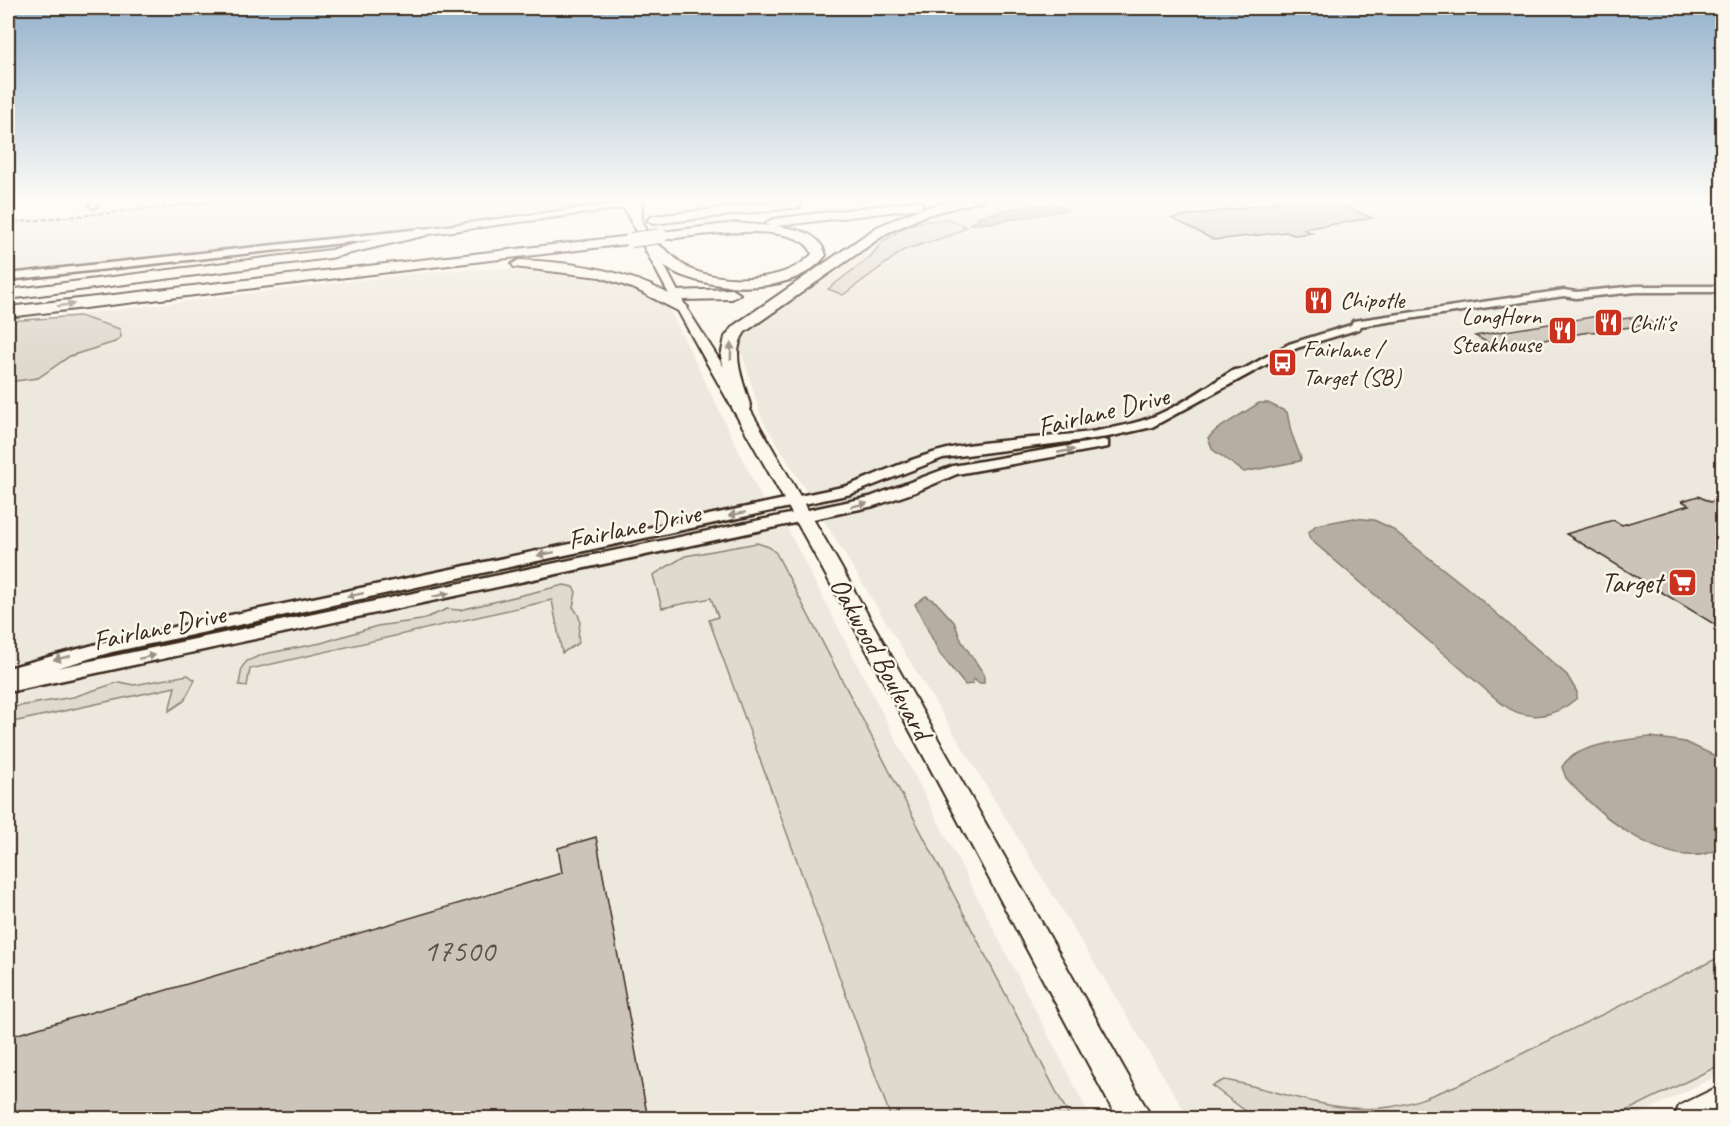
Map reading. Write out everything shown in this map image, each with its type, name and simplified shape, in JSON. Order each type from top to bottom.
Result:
[{"type":"highway","points":[[8,295],[336,253]]},
{"type":"highway","points":[[8,295],[379,253]]},
{"type":"highway","points":[[8,312],[522,253]]},
{"type":"highway","points":[[666,253],[684,273],[722,281],[753,281],[785,276],[809,267],[819,253]]},
{"type":"highway","points":[[741,408],[729,354],[732,338],[739,329],[850,253]]},
{"type":"highway","points":[[230,286],[431,267],[543,265],[586,269],[620,277],[677,301],[770,294],[800,286]]},
{"type":"main road","name":"Oakwood Boulevard","points":[[660,253],[677,301],[741,408],[1135,1119]]},
{"type":"main road","points":[[1691,1119],[1722,1102]]},
{"type":"street","points":[[8,278],[238,253]]},
{"type":"street","name":"Fairlane Drive","points":[[8,685],[798,510],[923,460],[968,448],[1081,437],[1147,424],[1183,407],[1238,373],[1246,373],[1293,346],[1355,327],[1365,328],[1577,298],[1576,295],[1630,289],[1722,289]]},
{"type":"street","name":"Fairlane Drive","points":[[8,675],[112,646],[798,510],[874,501],[909,489],[935,476],[976,464],[1045,455],[1153,431],[1202,409],[1250,378],[1246,373]]},
{"type":"street","points":[[976,464],[989,458],[1029,454],[1040,448],[1029,441]]},
{"type":"street","points":[[909,489],[904,487],[903,478],[909,471],[968,448]]},
{"type":"shaded area","points":[[8,253],[271,253],[8,281]]},
{"type":"shaded area","points":[[856,253],[1722,253],[1722,1073],[1633,1118],[1189,1118],[762,419],[740,347],[741,337]]},
{"type":"shaded area","points":[[874,253],[901,253],[843,295],[828,289]]},
{"type":"shaded area","points":[[473,269],[533,269],[596,274],[648,292],[663,303],[673,316],[765,505],[168,629],[8,672],[8,323],[417,273]]},
{"type":"shaded area","points":[[79,316],[120,329],[121,337],[115,342],[70,356],[38,378],[8,382],[8,321]]},
{"type":"shaded area","points":[[1259,403],[1268,403],[1287,412],[1300,461],[1244,472],[1213,450],[1208,438],[1216,430]]},
{"type":"shaded area","points":[[1354,518],[1374,520],[1391,528],[1466,587],[1567,675],[1577,692],[1577,698],[1558,710],[1539,715],[1520,713],[1501,703],[1310,539],[1308,533],[1316,525]]},
{"type":"shaded area","points":[[787,528],[1091,1118],[8,1118],[8,693],[587,567]]},
{"type":"shaded area","points":[[757,543],[769,547],[776,553],[1070,1118],[891,1118],[709,620],[718,617],[711,598],[662,608],[653,575],[685,556]]},
{"type":"shaded area","points":[[564,585],[573,587],[576,592],[573,607],[580,622],[579,643],[562,653],[552,600],[250,669],[247,686],[239,685],[242,667],[247,661],[264,654],[321,643],[377,626],[421,620],[447,609],[460,610]]},
{"type":"shaded area","points":[[926,596],[936,602],[954,622],[962,642],[984,674],[984,683],[978,683],[974,679],[972,684],[965,685],[940,654],[915,604]]},
{"type":"shaded area","points":[[188,675],[195,680],[184,701],[169,711],[175,687],[8,723],[8,708],[73,697],[119,682],[134,685]]},
{"type":"shaded area","points":[[1651,737],[1685,742],[1722,759],[1722,847],[1702,854],[1681,854],[1659,848],[1637,838],[1616,824],[1566,778],[1562,767],[1568,759],[1578,753],[1602,744]]},
{"type":"shaded area","points":[[1722,956],[1722,1064],[1612,1118],[1255,1118],[1212,1086],[1224,1080],[1348,1108],[1369,1109],[1408,1103],[1460,1084]]},
{"type":"building","points":[[1604,315],[1613,320],[1638,317],[1655,324],[1583,333],[1498,348],[1475,336]]},
{"type":"building","name":"Target","points":[[1698,496],[1710,502],[1722,499],[1722,629],[1566,534],[1613,520],[1622,525],[1689,505],[1682,501]]},
{"type":"building","points":[[596,837],[648,1119],[8,1119],[8,1037],[562,873],[558,848]]},
{"type":"place","name":"Chipotle","points":[[1319,300]]},
{"type":"place","name":"Chili's","points":[[1608,323]]},
{"type":"place","name":"LongHorn Steakhouse","points":[[1562,330]]},
{"type":"place","name":"Fairlane / Target (SB)","points":[[1282,363]]},
{"type":"place","name":"Target","points":[[1683,582]]}]
